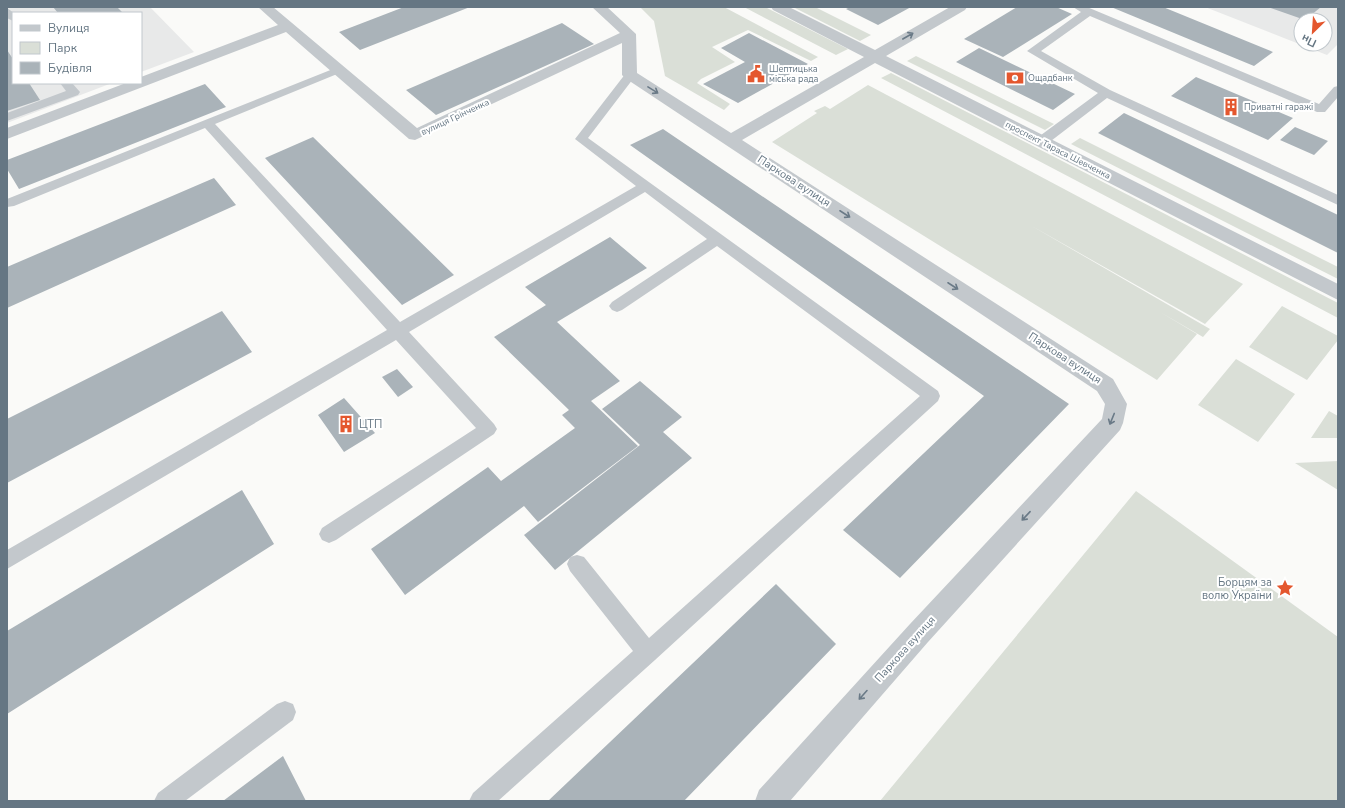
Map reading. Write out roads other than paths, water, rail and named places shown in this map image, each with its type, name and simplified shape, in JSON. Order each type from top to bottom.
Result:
[{"type":"street","name":"вулиця Грінченка","points":[[265,7],[415,135],[629,34]]},
{"type":"street","points":[[599,7],[629,34],[630,75]]},
{"type":"street","name":"проспект Тараса Шевченка","points":[[778,7],[1338,293]]},
{"type":"street","points":[[731,140],[874,55],[960,7]]},
{"type":"street","points":[[142,82],[287,27]]},
{"type":"street","name":"Паркова вулиця","points":[[630,75],[1105,385],[1116,404],[1112,423],[919,633],[770,801]]},
{"type":"street","points":[[7,134],[138,84]]},
{"type":"lane","points":[[1338,90],[1321,109],[1083,9],[1033,51],[1106,93],[1338,200]]},
{"type":"lane","points":[[9,203],[208,124],[338,70]]},
{"type":"lane","points":[[481,801],[648,653],[932,396],[644,187],[581,139],[630,75]]},
{"type":"lane","points":[[7,117],[74,92],[67,84]]},
{"type":"lane","points":[[1042,141],[1106,93]]},
{"type":"lane","points":[[208,124],[400,331],[488,429],[330,534]]},
{"type":"lane","points":[[7,560],[644,187]]},
{"type":"lane","points":[[617,306],[717,239]]},
{"type":"lane","points":[[577,564],[648,653]]},
{"type":"lane","points":[[166,801],[285,712]]},
{"type":"place","name":"Шептицька міська рада","points":[[756,74]]},
{"type":"place","name":"Ощадбанк","points":[[1015,78]]},
{"type":"place","name":"Приватні гаражі","points":[[1231,107]]},
{"type":"place","name":"ЦТП","points":[[346,424]]},
{"type":"place","name":"Борцям за волю України","points":[[1285,588]]}]
